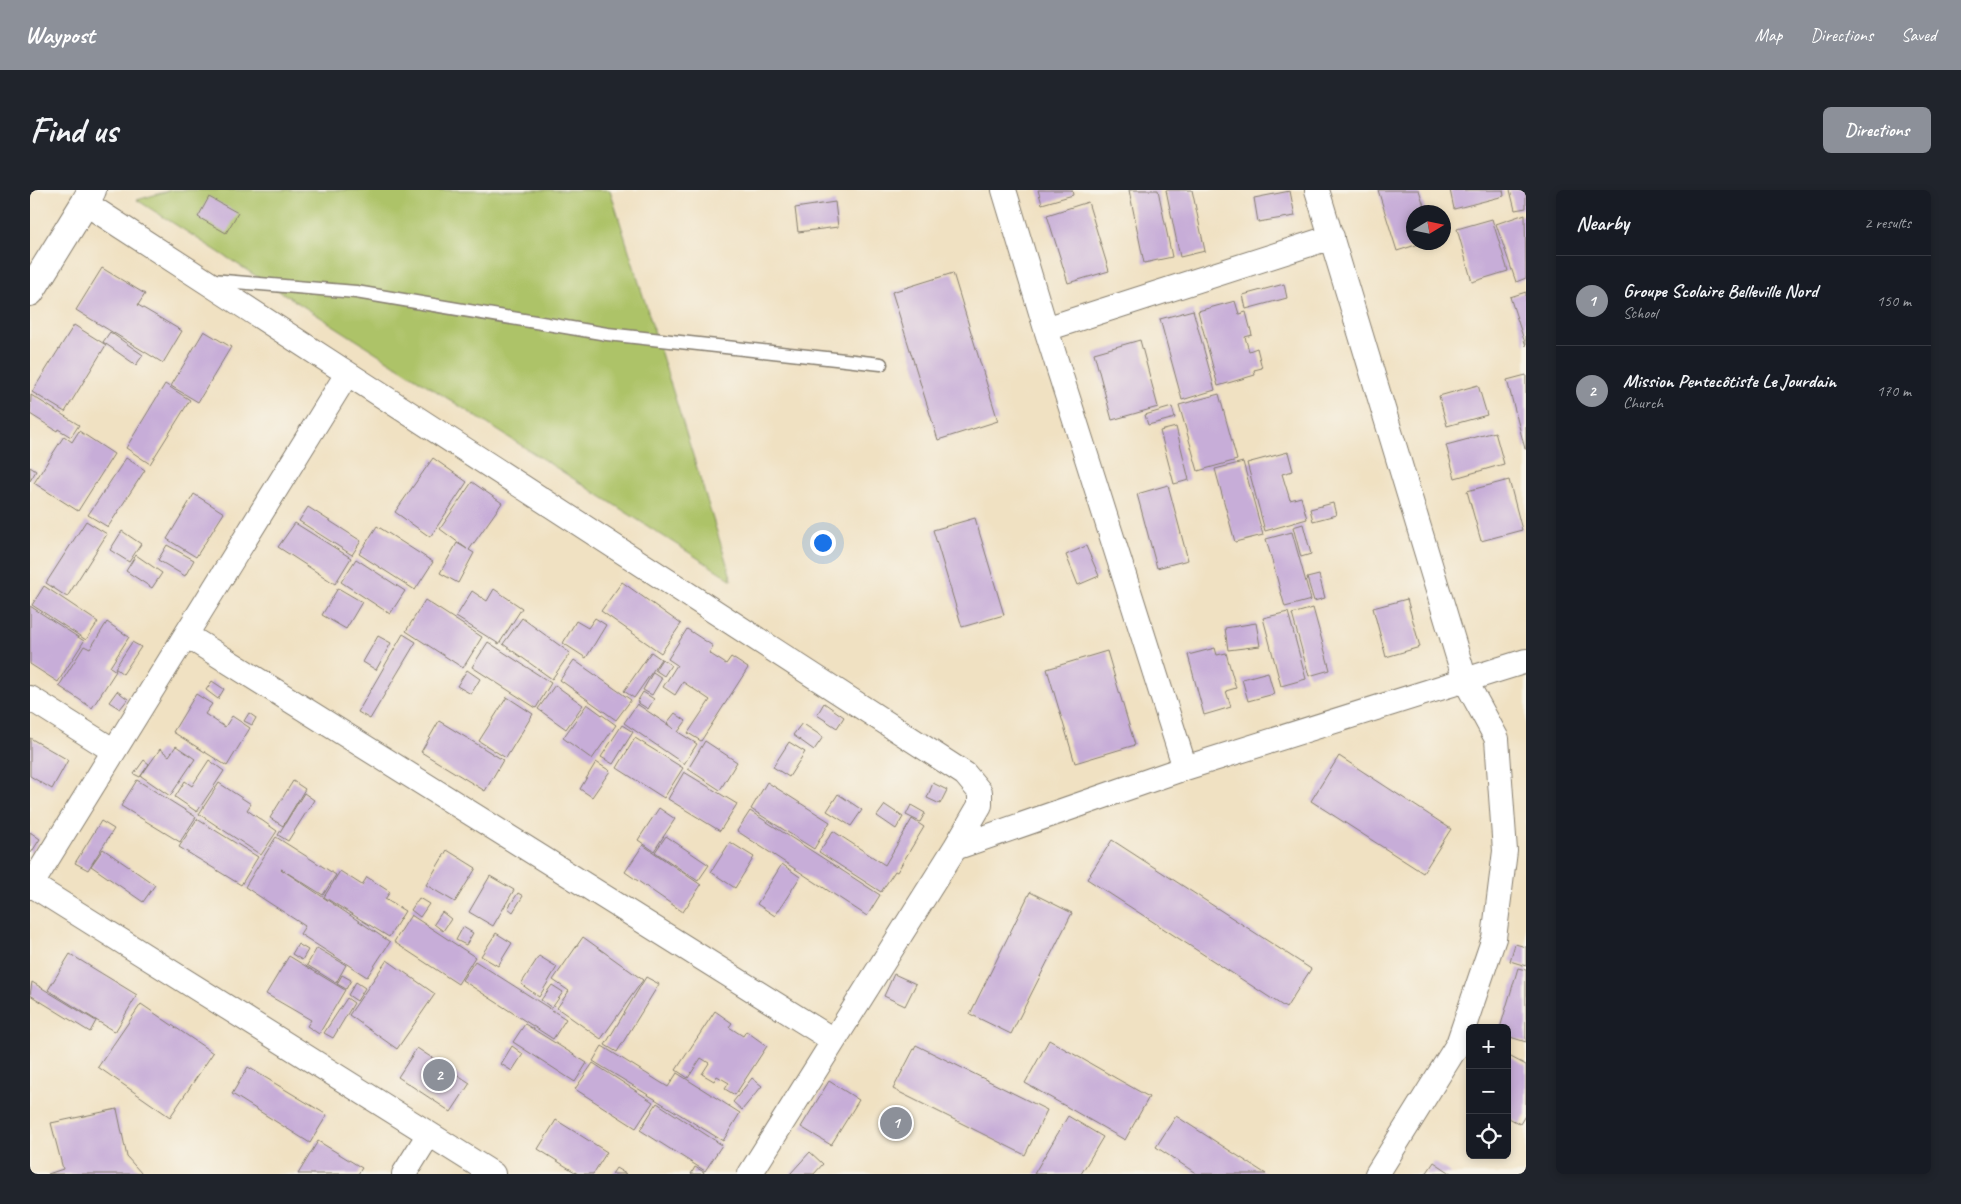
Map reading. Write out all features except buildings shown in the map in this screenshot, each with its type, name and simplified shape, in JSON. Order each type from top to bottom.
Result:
[{"type":"street","points":[[1004,190],[1185,768]]},
{"type":"street","points":[[1317,190],[1465,680],[1497,739],[1505,851],[1494,938],[1458,1044],[1377,1174]]},
{"type":"street","points":[[30,292],[88,197],[202,280],[965,774],[980,792],[980,805],[955,848],[750,1174]]},
{"type":"street","points":[[1046,329],[1332,237]]},
{"type":"street","points":[[348,374],[31,886],[493,1174]]},
{"type":"street","points":[[186,635],[833,1040]]},
{"type":"street","points":[[955,848],[1185,768],[1526,661]]},
{"type":"street","points":[[30,698],[114,751]]},
{"type":"street","points":[[404,1174],[429,1134]]},
{"type":"lane","points":[[202,280],[356,292],[607,334],[880,364]]},
{"type":"green space","points":[[171,190],[610,190],[732,580],[137,200]]},
{"type":"place","name":"Mission Pentecôtiste Le Jourdain","points":[[439,1075]]},
{"type":"place","name":"Groupe Scolaire Belleville Nord","points":[[896,1123]]}]
